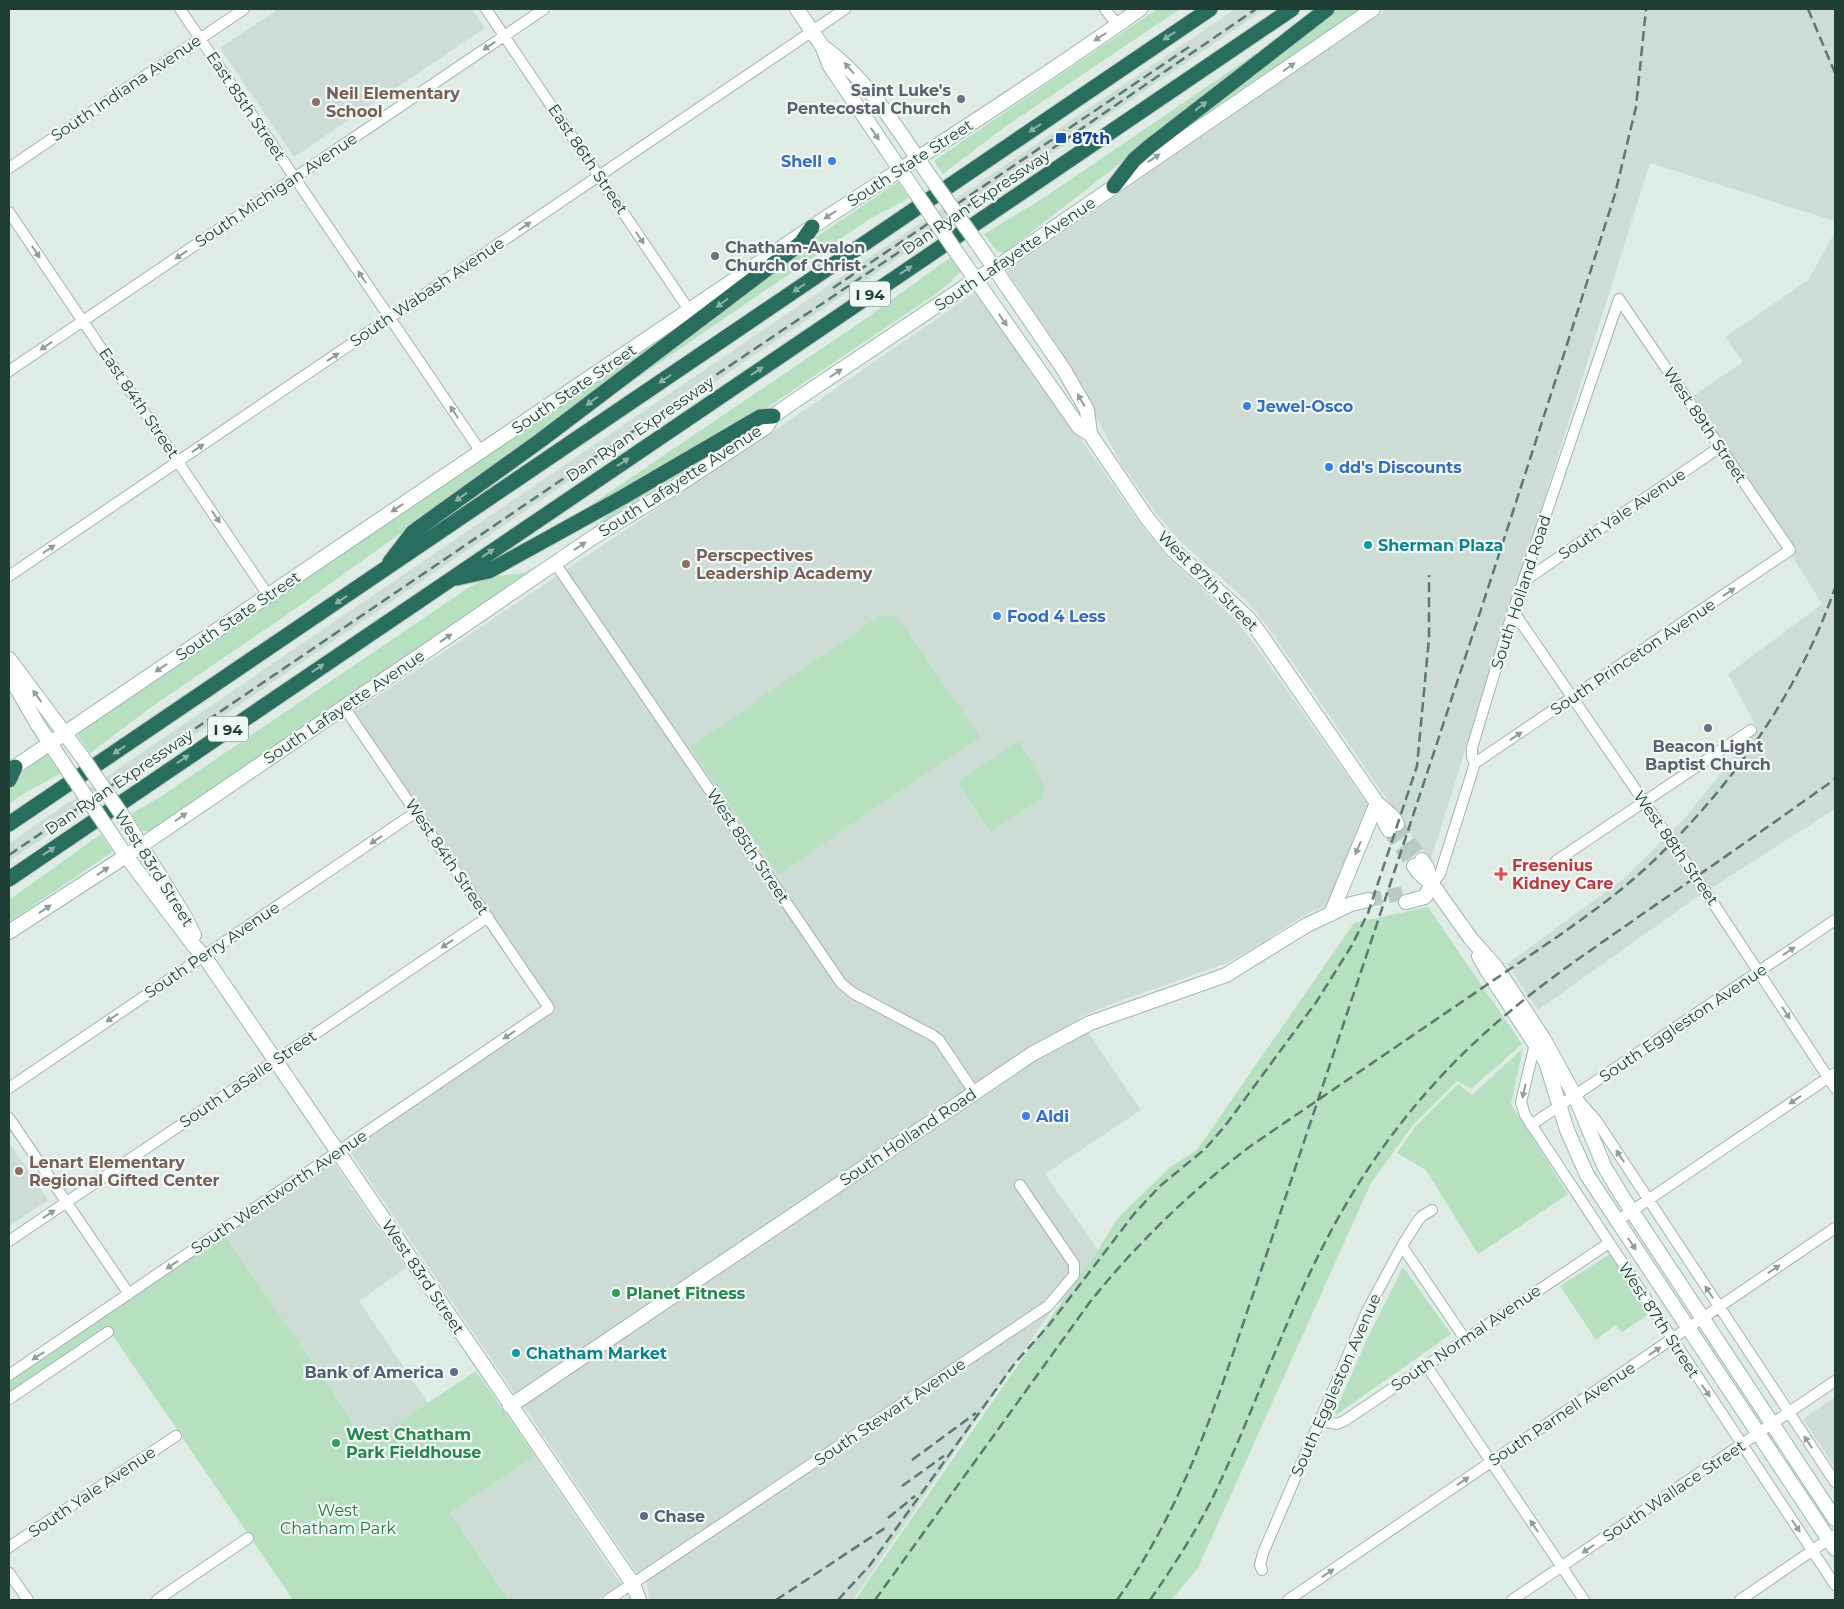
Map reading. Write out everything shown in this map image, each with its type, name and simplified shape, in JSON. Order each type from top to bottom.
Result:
[{"type":"highway","name":"Dan Ryan Expressway","points":[[9,824],[1210,9]]},
{"type":"highway","name":"Dan Ryan Expressway","points":[[9,879],[1292,9]]},
{"type":"highway","points":[[1114,186],[1134,160],[1149,146],[1327,9]]},
{"type":"highway","points":[[381,573],[413,532],[541,440],[801,243],[812,227]]},
{"type":"highway","points":[[448,580],[489,571],[623,497],[760,417],[774,416]]},
{"type":"main road","points":[[797,9],[822,46]]},
{"type":"main road","name":"South State Street","points":[[11,773],[65,733],[689,310],[1140,9]]},
{"type":"main road","name":"South Lafayette Avenue","points":[[9,932],[126,856],[592,538],[669,491],[766,427],[774,416],[994,269],[1374,9]]},
{"type":"main road","name":"West 87th Street","points":[[822,46],[840,58],[880,105],[975,240],[1068,378],[1087,410],[1090,434]]},
{"type":"main road","name":"West 87th Street","points":[[822,46],[830,66],[975,280],[1079,427],[1090,434],[1147,518],[1172,549],[1248,619],[1261,635],[1377,803],[1392,817],[1393,827]]},
{"type":"main road","name":"West 83rd Street","points":[[9,658],[83,758],[124,818],[185,917],[204,956],[633,1584],[639,1600]]},
{"type":"main road","name":"West 83rd Street","points":[[9,675],[50,744],[126,856],[195,947],[204,956]]},
{"type":"main road","points":[[1331,914],[1377,803]]},
{"type":"main road","name":"West 87th Street","points":[[1418,863],[1419,873],[1432,884],[1471,939],[1496,967],[1533,1022],[1575,1096],[1604,1166],[1835,1519]]},
{"type":"main road","points":[[1408,897],[1432,884]]},
{"type":"main road","name":"South Holland Road","points":[[510,1406],[1024,1058],[1069,1033],[1095,1022],[1226,975],[1307,925],[1331,914],[1352,913],[1366,905]]},
{"type":"main road","name":"West 87th Street","points":[[1471,939],[1488,972],[1546,1062],[1572,1143],[1587,1175],[1758,1433],[1833,1541]]},
{"type":"street","name":"East 85th Street","points":[[180,9],[481,452]]},
{"type":"street","name":"South Indiana Avenue","points":[[9,168],[244,9]]},
{"type":"street","name":"East 86th Street","points":[[486,9],[689,310]]},
{"type":"street","name":"South Michigan Avenue","points":[[9,371],[544,9]]},
{"type":"street","name":"South Wabash Avenue","points":[[9,576],[845,9]]},
{"type":"street","points":[[1105,9],[1116,25]]},
{"type":"street","name":"East 84th Street","points":[[9,212],[268,595]]},
{"type":"street","name":"West 89th Street","points":[[1619,299],[1790,550]]},
{"type":"street","name":"South Holland Road","points":[[1432,884],[1440,874],[1475,763],[1472,757],[1472,748],[1513,611],[1619,299]]},
{"type":"street","name":"South Yale Avenue","points":[[1524,580],[1720,446]]},
{"type":"street","name":"South Princeton Avenue","points":[[1475,763],[1790,550]]},
{"type":"street","name":"West 85th Street","points":[[555,563],[841,983],[853,993],[939,1040],[974,1092]]},
{"type":"street","name":"West 88th Street","points":[[1513,611],[1759,972],[1832,1075],[1835,1088]]},
{"type":"street","name":"West 84th Street","points":[[344,707],[549,1008]]},
{"type":"street","points":[[1556,861],[1751,730]]},
{"type":"street","name":"South Perry Avenue","points":[[9,1088],[416,812]]},
{"type":"street","name":"South LaSalle Street","points":[[9,1241],[488,917]]},
{"type":"street","name":"South Eggleston Avenue","points":[[1532,1125],[1835,920]]},
{"type":"street","name":"South Wentworth Avenue","points":[[9,1375],[549,1008]]},
{"type":"street","name":"West 87th Street","points":[[1535,1044],[1521,1102],[1525,1115],[1835,1585]]},
{"type":"street","points":[[1617,1221],[1832,1075]]},
{"type":"street","name":"West 87th Street","points":[[1575,1096],[1596,1120],[1835,1482]]},
{"type":"street","points":[[9,1118],[129,1294]]},
{"type":"street","name":"South Stewart Avenue","points":[[608,1600],[1048,1306],[1074,1275],[1074,1264],[1020,1185]]},
{"type":"street","name":"South Eggleston Avenue","points":[[1262,1570],[1260,1565],[1263,1553],[1367,1311],[1417,1222],[1422,1216],[1432,1210]]},
{"type":"street","name":"South Parnell Avenue","points":[[1288,1600],[1835,1228]]},
{"type":"street","name":"South Normal Avenue","points":[[1321,1421],[1337,1424],[1344,1421],[1609,1243]]},
{"type":"street","points":[[1402,1246],[1466,1339]]},
{"type":"street","points":[[9,1399],[108,1332]]},
{"type":"street","points":[[1426,1365],[1584,1600]]},
{"type":"street","name":"South Wallace Street","points":[[1512,1600],[1835,1381]]},
{"type":"street","name":"South Yale Avenue","points":[[9,1548],[176,1436]]},
{"type":"street","points":[[157,1600],[248,1538]]},
{"type":"street","points":[[1740,1600],[1813,1551],[1833,1541]]},
{"type":"street","points":[[9,1572],[28,1600]]},
{"type":"shaded area","name":"Neil Elementary School","points":[[278,9],[472,9],[485,28],[294,157],[220,48]]},
{"type":"shaded area","points":[[1235,9],[1265,9],[9,861],[9,843]]},
{"type":"shaded area","points":[[1387,9],[1835,9],[1835,221],[1650,163],[1430,862],[1271,631],[1249,603],[1180,541],[1156,513],[1122,465],[1058,347],[1007,271]]},
{"type":"shaded area","points":[[1835,232],[1835,809],[1693,900],[1538,1010],[1507,964],[1622,880],[1685,818],[1757,728],[1728,674],[1822,604],[1693,396],[1743,362],[1725,337],[1808,280]]},
{"type":"shaded area","points":[[977,291],[1144,529],[1167,556],[1236,621],[1250,638],[1370,808],[1331,904],[1308,913],[1227,963],[1117,1002],[1078,1018],[1141,1110],[1045,1174],[1098,1250],[1064,1300],[1055,1305],[853,1600],[649,1600],[647,1583],[637,1573],[348,1149],[549,1013],[348,716],[787,422]]},
{"type":"shaded area","name":"Lenart Elementary Regional Gifted Center","points":[[9,1142],[48,1200],[9,1226]]},
{"type":"shaded area","points":[[332,1160],[406,1268],[359,1301],[428,1403],[367,1443],[225,1235]]},
{"type":"shaded area","points":[[1835,1397],[1835,1467],[1803,1419]]},
{"type":"shaded area","points":[[535,1456],[621,1584],[597,1600],[509,1600],[450,1513]]},
{"type":"green space","points":[[1157,9],[1180,9],[1003,128],[943,174],[935,160]]},
{"type":"green space","points":[[1334,9],[1360,9],[1193,123],[1192,120]]},
{"type":"green space","points":[[1274,41],[1276,43],[1004,253],[997,251],[984,234],[1042,199]]},
{"type":"green space","points":[[898,182],[909,198],[868,220],[620,390],[677,343],[818,236]]},
{"type":"green space","points":[[951,257],[961,272],[934,295],[753,417],[588,511],[586,508],[861,322]]},
{"type":"green space","points":[[718,297],[508,456],[288,614],[154,705],[90,753],[78,736],[78,732]]},
{"type":"green space","points":[[719,449],[587,532],[630,497]]},
{"type":"green space","points":[[537,566],[150,831],[142,831],[131,814],[160,797],[471,586],[490,577],[523,573]]},
{"type":"green space","points":[[881,615],[897,617],[980,737],[778,874],[690,747]]},
{"type":"green space","points":[[1017,742],[1020,743],[1045,786],[1042,798],[991,832],[958,784],[962,778]]},
{"type":"green space","points":[[44,755],[48,755],[60,774],[26,792],[9,804],[9,785]]},
{"type":"green space","points":[[101,834],[112,851],[111,853],[9,922],[9,900]]},
{"type":"green space","points":[[1428,907],[1522,1044],[1471,1089],[1457,1081],[1413,1125],[1371,1183],[1198,1568],[1171,1600],[855,1600],[1098,1250],[1117,1219],[1169,1168],[1197,1150],[1354,923]]},
{"type":"green space","points":[[1523,1048],[1511,1104],[1568,1194],[1478,1254],[1426,1170],[1397,1153],[1415,1127],[1458,1084],[1472,1095]]},
{"type":"green space","name":"West Chatham Park","points":[[225,1235],[367,1443],[476,1371],[535,1456],[450,1513],[509,1600],[293,1600],[107,1327],[9,1394],[9,1380]]},
{"type":"green space","points":[[1610,1254],[1651,1313],[1622,1332],[1615,1325],[1596,1340],[1560,1286]]},
{"type":"green space","points":[[1403,1267],[1451,1334],[1336,1415],[1335,1412],[1367,1339]]},
{"type":"tunnel","points":[[1397,824],[1422,860]]},
{"type":"tunnel","points":[[1389,830],[1414,866]]},
{"type":"tunnel","points":[[1368,900],[1409,892]]},
{"type":"railway","points":[[9,855],[1256,9]]},
{"type":"railway","points":[[1117,1600],[1139,1568],[1175,1501],[1219,1394],[1394,874],[1615,194],[1636,107],[1646,9]]},
{"type":"railway","points":[[1808,9],[1835,73]]},
{"type":"railway","points":[[833,288],[1189,47]]},
{"type":"railway","points":[[838,1600],[870,1565],[1015,1363],[1049,1325],[1134,1214],[1160,1186],[1205,1149],[1225,1126],[1317,1001],[1352,945],[1368,913],[1417,766],[1429,638],[1429,575]]},
{"type":"railway","points":[[875,1600],[1090,1302],[1166,1218],[1229,1162],[1252,1145],[1592,912],[1636,877],[1677,837],[1733,773],[1781,703],[1802,666],[1820,628],[1835,588]]},
{"type":"railway","points":[[1150,1600],[1199,1524],[1213,1497],[1292,1313],[1326,1241],[1345,1206],[1379,1152],[1418,1102],[1439,1078],[1484,1034],[1540,987],[1835,779]]},
{"type":"railway","points":[[912,1460],[976,1413]]},
{"type":"railway","points":[[902,1486],[944,1456]]},
{"type":"railway","points":[[888,1518],[915,1496]]},
{"type":"railway","points":[[776,1600],[885,1528]]},
{"type":"place","name":"Saint Luke's Pentecostal Church","points":[[961,99]]},
{"type":"place","name":"Neil Elementary School","points":[[316,102]]},
{"type":"place","name":"87th","points":[[1061,138]]},
{"type":"place","name":"Shell","points":[[832,161]]},
{"type":"place","name":"Chatham-Avalon Church of Christ","points":[[715,256]]},
{"type":"place","name":"Jewel-Osco","points":[[1247,406]]},
{"type":"place","name":"dd's Discounts","points":[[1329,467]]},
{"type":"place","name":"Sherman Plaza","points":[[1368,545]]},
{"type":"place","name":"Perscpectives Leadership Academy","points":[[686,564]]},
{"type":"place","name":"Food 4 Less","points":[[997,616]]},
{"type":"place","name":"Beacon Light Baptist Church","points":[[1708,728]]},
{"type":"place","name":"Fresenius Kidney Care","points":[[1501,874]]},
{"type":"place","name":"Aldi","points":[[1026,1116]]},
{"type":"place","name":"Lenart Elementary Regional Gifted Center","points":[[19,1171]]},
{"type":"place","name":"Planet Fitness","points":[[616,1293]]},
{"type":"place","name":"Chatham Market","points":[[516,1353]]},
{"type":"place","name":"Bank of America","points":[[454,1372]]},
{"type":"place","name":"West Chatham Park Fieldhouse","points":[[336,1443]]},
{"type":"place","name":"Chase","points":[[644,1516]]}]
